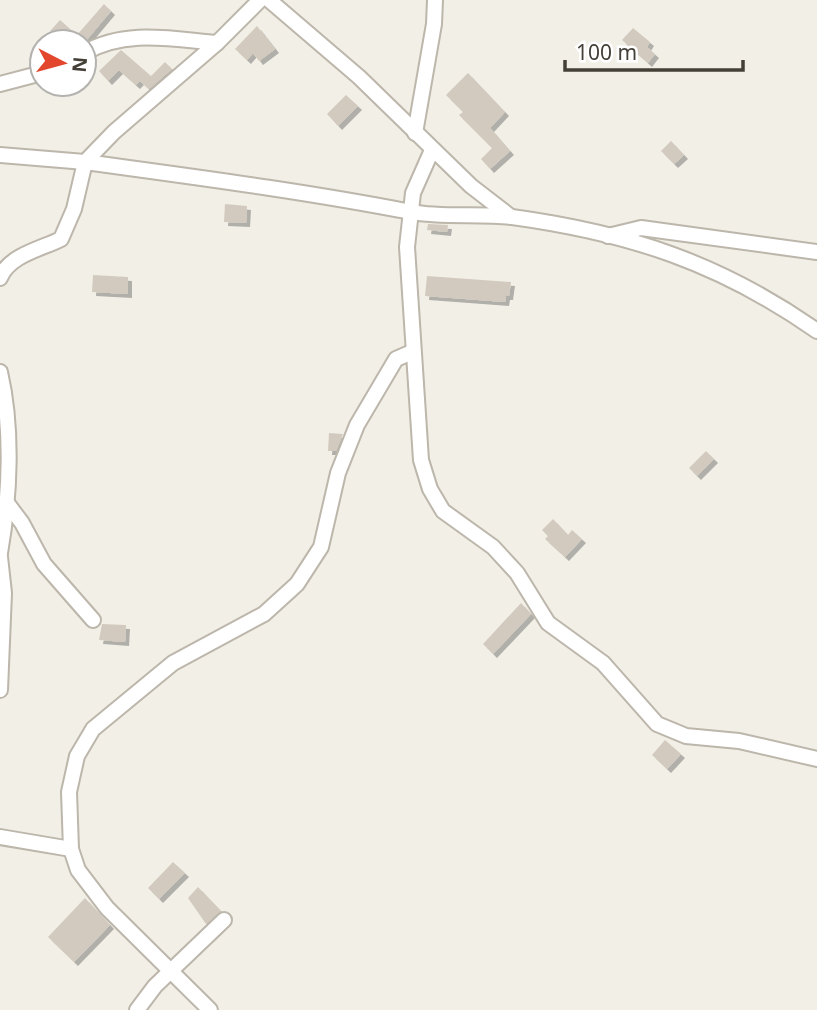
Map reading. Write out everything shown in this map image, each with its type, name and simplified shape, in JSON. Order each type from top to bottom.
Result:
[{"type":"street","points":[[0,278],[3,271],[16,259],[61,239],[74,209],[85,162],[160,90],[217,43],[260,0]]},
{"type":"street","points":[[268,0],[359,77],[471,186],[511,217]]},
{"type":"street","points":[[415,134],[435,24],[435,0]]},
{"type":"street","points":[[98,47],[117,39],[141,37],[217,43]]},
{"type":"street","points":[[0,84],[28,77]]},
{"type":"street","points":[[432,149],[413,193],[407,247],[421,460],[430,489],[443,511],[493,547],[517,573],[548,623],[609,669],[657,724],[685,736],[738,741],[817,759]]},
{"type":"street","points":[[0,155],[85,162],[265,185],[410,212],[511,217],[608,236],[673,253],[722,272],[768,296],[817,331]]},
{"type":"street","points":[[608,236],[641,228],[817,252]]},
{"type":"street","points":[[210,1010],[170,974],[107,908],[78,870],[71,849],[69,792],[77,756],[87,737],[173,663],[264,614],[297,584],[321,547],[338,473],[358,425],[396,359],[412,352]]},
{"type":"street","points":[[0,372],[8,408],[7,503],[0,555],[5,593],[0,690]]},
{"type":"street","points":[[7,503],[22,523],[44,564],[93,620]]},
{"type":"street","points":[[0,837],[71,849]]},
{"type":"street","points":[[137,1010],[155,986],[224,920]]},
{"type":"building","points":[[104,4],[111,11],[97,28],[83,28]]},
{"type":"building","points":[[60,20],[69,28],[53,28]]},
{"type":"building","points":[[257,26],[275,49],[259,61],[253,53],[247,60],[235,49]]},
{"type":"building","points":[[633,28],[650,42],[647,47],[655,54],[648,63],[622,40]]},
{"type":"building","points":[[121,50],[151,76],[165,62],[172,69],[149,89],[140,81],[136,85],[119,70],[108,81],[99,71]]},
{"type":"building","points":[[468,73],[505,112],[490,128],[510,151],[490,169],[481,159],[492,148],[459,115],[463,112],[446,95]]},
{"type":"building","points":[[346,95],[358,106],[338,126],[327,114]]},
{"type":"building","points":[[671,141],[684,155],[674,164],[661,151]]},
{"type":"building","points":[[225,204],[247,206],[246,223],[224,222]]},
{"type":"building","points":[[428,224],[448,225],[447,232],[427,230]]},
{"type":"building","points":[[93,275],[128,277],[128,294],[92,292]]},
{"type":"building","points":[[427,276],[511,282],[509,296],[506,296],[505,302],[425,296]]},
{"type":"building","points":[[329,433],[343,434],[336,451],[328,451]]},
{"type":"building","points":[[706,451],[714,459],[697,476],[689,468]]},
{"type":"building","points":[[553,519],[568,535],[572,530],[582,539],[565,557],[545,539],[548,536],[542,530]]},
{"type":"building","points":[[521,603],[531,614],[493,654],[483,644]]},
{"type":"building","points":[[102,624],[126,625],[125,642],[99,640]]},
{"type":"building","points":[[665,740],[681,754],[667,769],[652,755]]},
{"type":"building","points":[[173,862],[185,873],[159,899],[148,888]]},
{"type":"building","points":[[198,887],[221,911],[206,924],[188,898]]},
{"type":"building","points":[[85,898],[110,925],[74,962],[48,937]]}]
